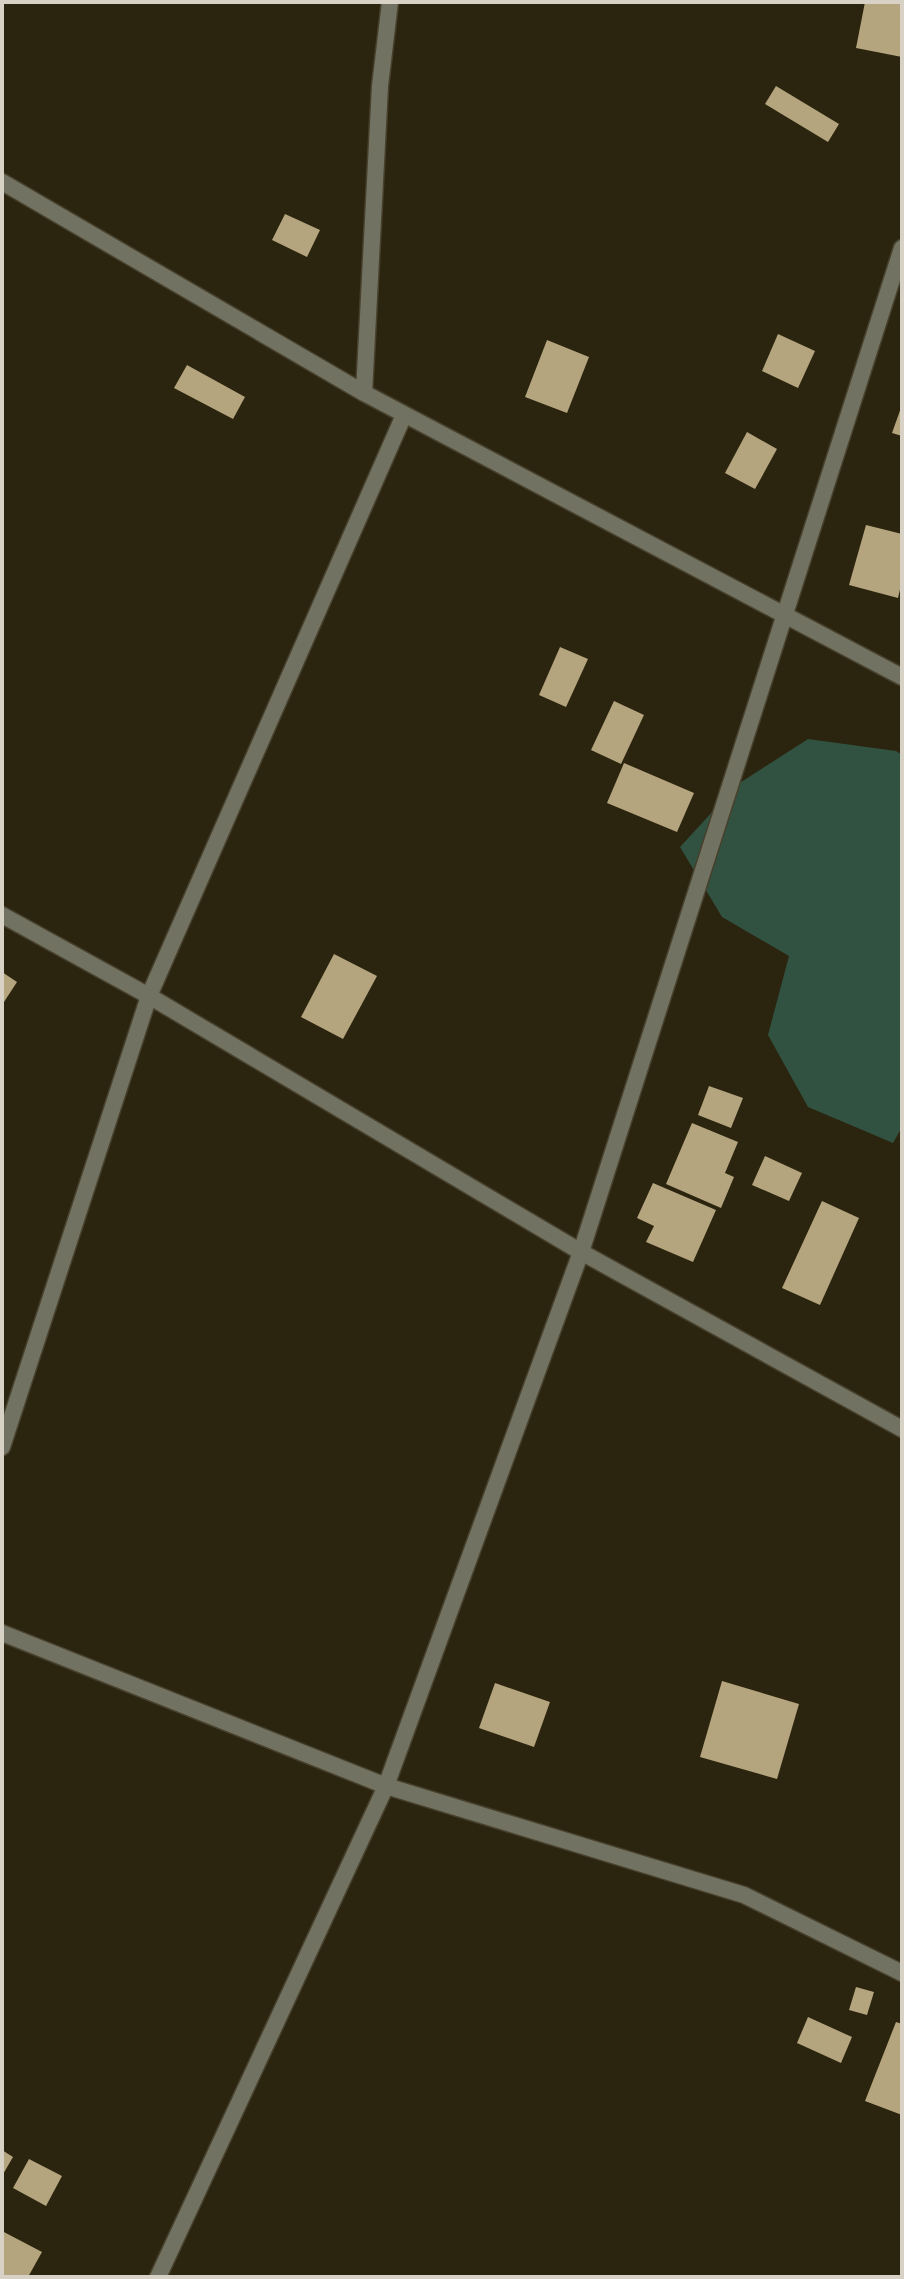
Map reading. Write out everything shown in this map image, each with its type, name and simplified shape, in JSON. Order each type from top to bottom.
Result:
[{"type":"street","points":[[364,393],[380,86],[390,2]]},
{"type":"street","points":[[2,182],[364,393],[902,677]]},
{"type":"street","points":[[158,2277],[386,1786],[581,1252],[782,613],[902,248]]},
{"type":"street","points":[[2,1447],[149,996],[404,415]]},
{"type":"street","points":[[2,915],[149,996],[581,1252],[902,1429]]},
{"type":"street","points":[[2,1633],[386,1786],[744,1895],[902,1973]]},
{"type":"green space","points":[[808,739],[896,751],[902,755],[902,1127],[893,1143],[808,1107],[768,1035],[789,956],[722,917],[680,847],[738,784]]},
{"type":"building","points":[[865,2],[902,2],[902,57],[856,48]]},
{"type":"building","points":[[776,86],[839,124],[828,142],[765,104]]},
{"type":"building","points":[[285,214],[320,230],[307,257],[272,240]]},
{"type":"building","points":[[778,334],[815,351],[798,388],[762,371]]},
{"type":"building","points":[[547,340],[589,357],[567,413],[525,397]]},
{"type":"building","points":[[187,365],[245,397],[233,419],[174,388]]},
{"type":"building","points":[[902,405],[902,436],[892,433]]},
{"type":"building","points":[[747,432],[777,449],[755,489],[725,473]]},
{"type":"building","points":[[866,525],[902,534],[902,581],[898,598],[849,585]]},
{"type":"building","points":[[560,647],[588,659],[566,707],[539,695]]},
{"type":"building","points":[[614,701],[644,715],[621,764],[591,750]]},
{"type":"building","points":[[624,763],[694,793],[677,832],[607,803]]},
{"type":"building","points":[[334,954],[377,976],[343,1039],[301,1017]]},
{"type":"building","points":[[2,972],[17,982],[2,1005]]},
{"type":"building","points":[[709,1086],[743,1098],[731,1128],[698,1115]]},
{"type":"building","points":[[692,1123],[738,1142],[725,1173],[734,1177],[721,1208],[666,1184]]},
{"type":"building","points":[[765,1156],[802,1173],[789,1201],[752,1185]]},
{"type":"building","points":[[653,1183],[716,1210],[693,1262],[646,1242],[654,1226],[637,1218]]},
{"type":"building","points":[[822,1201],[859,1218],[820,1305],[782,1288]]},
{"type":"building","points":[[722,1681],[799,1704],[777,1779],[700,1757]]},
{"type":"building","points":[[495,1683],[550,1702],[534,1747],[479,1728]]},
{"type":"building","points":[[856,1987],[874,1992],[867,2015],[849,2010]]},
{"type":"building","points":[[808,2017],[852,2037],[841,2063],[797,2043]]},
{"type":"building","points":[[896,2022],[902,2024],[902,2115],[865,2101]]},
{"type":"building","points":[[2,2150],[13,2157],[2,2176]]},
{"type":"building","points":[[29,2159],[62,2176],[46,2206],[13,2188]]},
{"type":"building","points":[[2,2231],[42,2252],[28,2277],[2,2277]]}]
